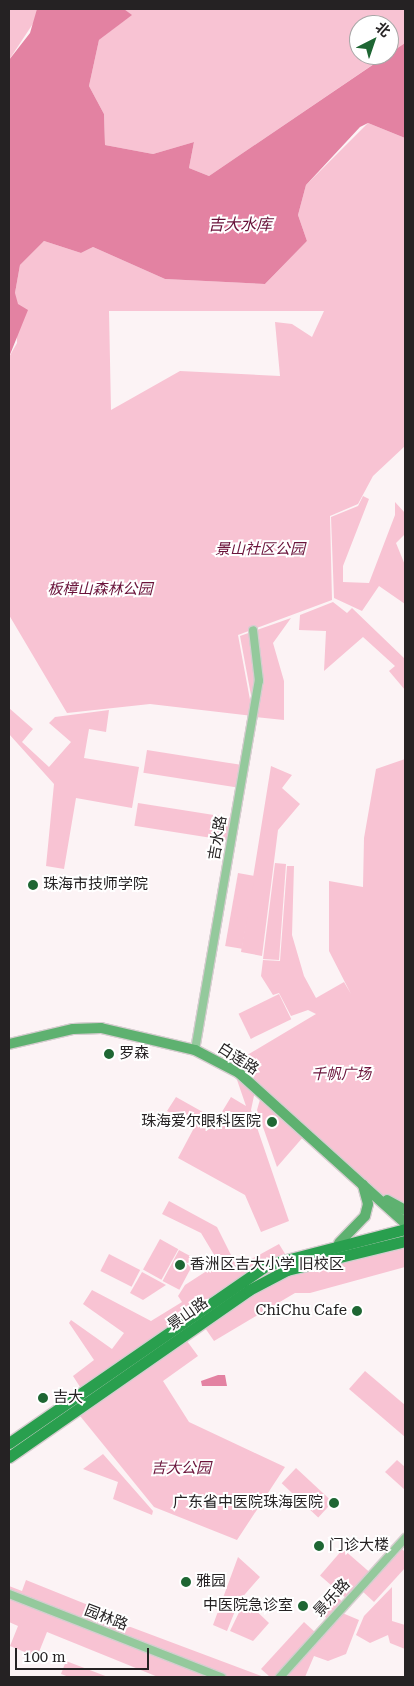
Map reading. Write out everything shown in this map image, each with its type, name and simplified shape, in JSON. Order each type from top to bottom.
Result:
[{"type":"main road","name":"白莲路","points":[[9,1044],[58,1032],[101,1028],[195,1050],[239,1073],[405,1223]]},
{"type":"main road","points":[[363,1184],[405,1210]]},
{"type":"main road","points":[[339,1243],[365,1216],[368,1204],[363,1184]]},
{"type":"main road","name":"景山路","points":[[9,1443],[260,1269],[339,1243],[405,1229]]},
{"type":"main road","name":"景山路","points":[[9,1457],[249,1290],[287,1270],[405,1241]]},
{"type":"street","name":"吉水路","points":[[195,1050],[259,680],[253,630]]},
{"type":"street","name":"景乐路","points":[[280,1677],[405,1538]]},
{"type":"street","name":"园林路","points":[[9,1594],[221,1677]]},
{"type":"green space","points":[[9,9],[37,9],[38,16],[9,60]]},
{"type":"green space","points":[[124,9],[405,9],[405,43],[399,47],[399,15],[349,15],[349,65],[372,65],[209,176],[189,168],[194,142],[153,154],[105,145],[104,114],[89,86],[99,40],[131,15]]},
{"type":"green space","name":"板樟山森林公园","points":[[368,123],[405,138],[405,446],[373,476],[358,504],[330,516],[332,600],[238,635],[253,716],[150,704],[67,713],[9,615],[9,357],[17,343],[15,293],[20,265],[44,241],[81,253],[93,247],[165,279],[265,284],[307,241],[298,215],[306,185]],"holes":[[[109,311],[324,311],[312,337],[292,324],[275,322],[280,376],[180,371],[111,410]]]},
{"type":"green space","points":[[363,496],[369,499],[343,566],[343,582],[369,583],[395,515],[395,502],[405,513],[405,534],[396,543],[405,565],[405,604],[379,586],[362,611],[334,598],[331,517],[358,506]]},
{"type":"green space","points":[[333,602],[347,613],[352,608],[405,659],[405,690],[389,671],[395,666],[363,637],[324,671],[326,631],[299,630],[300,615]]},
{"type":"green space","points":[[291,618],[273,643],[284,681],[284,720],[255,717],[240,636]]},
{"type":"green space","points":[[9,708],[33,729],[22,742],[49,767],[71,742],[49,723],[55,717],[109,710],[106,732],[89,729],[84,758],[139,767],[132,808],[76,798],[64,869],[46,866],[54,784],[9,734]]},
{"type":"green space","points":[[147,750],[241,765],[237,788],[143,773]]},
{"type":"green space","name":"千帆广场","points":[[405,759],[405,1209],[363,1184],[227,1067],[316,1014],[308,1010],[291,1016],[279,993],[273,995],[261,976],[263,960],[280,961],[287,866],[294,866],[292,935],[304,976],[316,998],[344,982],[351,994],[329,951],[329,881],[363,887],[364,838],[376,769]]},
{"type":"green space","points":[[271,766],[292,775],[282,788],[300,804],[278,830],[262,956],[241,952]]},
{"type":"green space","points":[[138,803],[233,818],[229,841],[134,826]]},
{"type":"green space","points":[[275,863],[286,864],[279,960],[263,959]]},
{"type":"green space","points":[[238,873],[255,876],[242,949],[225,946]]},
{"type":"green space","points":[[279,994],[291,1019],[251,1039],[239,1014]]},
{"type":"green space","points":[[235,1074],[255,1091],[251,1110],[289,1221],[261,1232],[245,1195],[178,1158],[195,1126],[167,1111],[176,1097],[217,1120],[231,1097],[246,1106]]},
{"type":"green space","points":[[261,1096],[304,1136],[277,1167],[257,1110]]},
{"type":"green space","points":[[169,1201],[217,1227],[237,1267],[279,1244],[287,1257],[82,1390],[73,1376],[94,1360],[69,1323],[71,1320],[112,1349],[124,1333],[83,1304],[92,1290],[151,1321],[182,1302],[178,1296],[185,1285],[219,1263],[201,1233],[162,1214]]},
{"type":"green space","points":[[160,1239],[178,1249],[161,1280],[143,1270]]},
{"type":"green space","points":[[405,1243],[405,1267],[310,1293],[295,1293],[214,1341],[203,1325],[288,1272]]},
{"type":"green space","points":[[179,1250],[196,1259],[179,1290],[163,1281]]},
{"type":"green space","points":[[109,1254],[140,1270],[132,1287],[100,1271]]},
{"type":"green space","points":[[142,1272],[166,1285],[143,1300],[130,1293]]},
{"type":"green space","name":"吉大公园","points":[[184,1337],[198,1356],[163,1381],[189,1422],[285,1467],[237,1540],[154,1507],[76,1411]]},
{"type":"green space","points":[[365,1371],[405,1405],[405,1437],[349,1389]]},
{"type":"green space","points":[[103,1454],[153,1511],[152,1515],[113,1499],[118,1482],[83,1469]]},
{"type":"green space","points":[[397,1460],[405,1467],[405,1490],[385,1472]]},
{"type":"green space","points":[[296,1468],[333,1502],[318,1517],[282,1483]]},
{"type":"green space","points":[[400,1547],[405,1552],[405,1568],[374,1602],[361,1590]]},
{"type":"green space","points":[[343,1549],[369,1572],[346,1598],[320,1575]]},
{"type":"green space","points":[[238,1557],[260,1577],[239,1601],[227,1631],[213,1625]]},
{"type":"green space","points":[[26,1580],[113,1615],[112,1620],[264,1677],[158,1677],[47,1632],[37,1657],[10,1646],[18,1626],[9,1622],[9,1586],[22,1591]]},
{"type":"green space","points":[[392,1587],[392,1621],[405,1625],[405,1649],[390,1643],[388,1635],[370,1643],[356,1635],[364,1616]]},
{"type":"green space","points":[[331,1591],[343,1602],[327,1619],[315,1608]]},
{"type":"green space","points":[[245,1600],[269,1623],[253,1641],[230,1631]]},
{"type":"green space","points":[[340,1612],[359,1620],[346,1654],[328,1661],[314,1656],[305,1677],[283,1677]]},
{"type":"green space","points":[[304,1622],[316,1633],[276,1677],[270,1677],[261,1669]]},
{"type":"green space","points":[[66,1661],[108,1677],[69,1677],[61,1674]]},
{"type":"water","name":"吉大水库","points":[[37,9],[124,9],[132,15],[99,40],[89,86],[104,114],[105,145],[153,154],[194,142],[189,168],[209,176],[373,65],[399,65],[399,47],[405,43],[405,138],[368,123],[360,127],[306,185],[298,215],[307,241],[265,284],[165,279],[93,247],[81,253],[44,241],[20,265],[15,293],[18,304],[28,310],[9,357],[9,60],[30,33]]},
{"type":"water","points":[[218,1375],[225,1375],[227,1386],[202,1386],[201,1381]]},
{"type":"place","name":"珠海市技师学院","points":[[33,885]]},
{"type":"place","name":"罗森","points":[[109,1054]]},
{"type":"place","name":"珠海爱尔眼科医院","points":[[272,1122]]},
{"type":"place","name":"香洲区吉大小学 旧校区","points":[[180,1265]]},
{"type":"place","name":"ChiChu Cafe","points":[[357,1311]]},
{"type":"place","name":"吉大","points":[[43,1398]]},
{"type":"place","name":"广东省中医院珠海医院","points":[[334,1503]]},
{"type":"place","name":"门诊大楼","points":[[319,1546]]},
{"type":"place","name":"雅园","points":[[186,1582]]},
{"type":"place","name":"中医院急诊室","points":[[303,1606]]},
{"type":"park label","name":"景山社区公园","points":[[260,550]]}]
